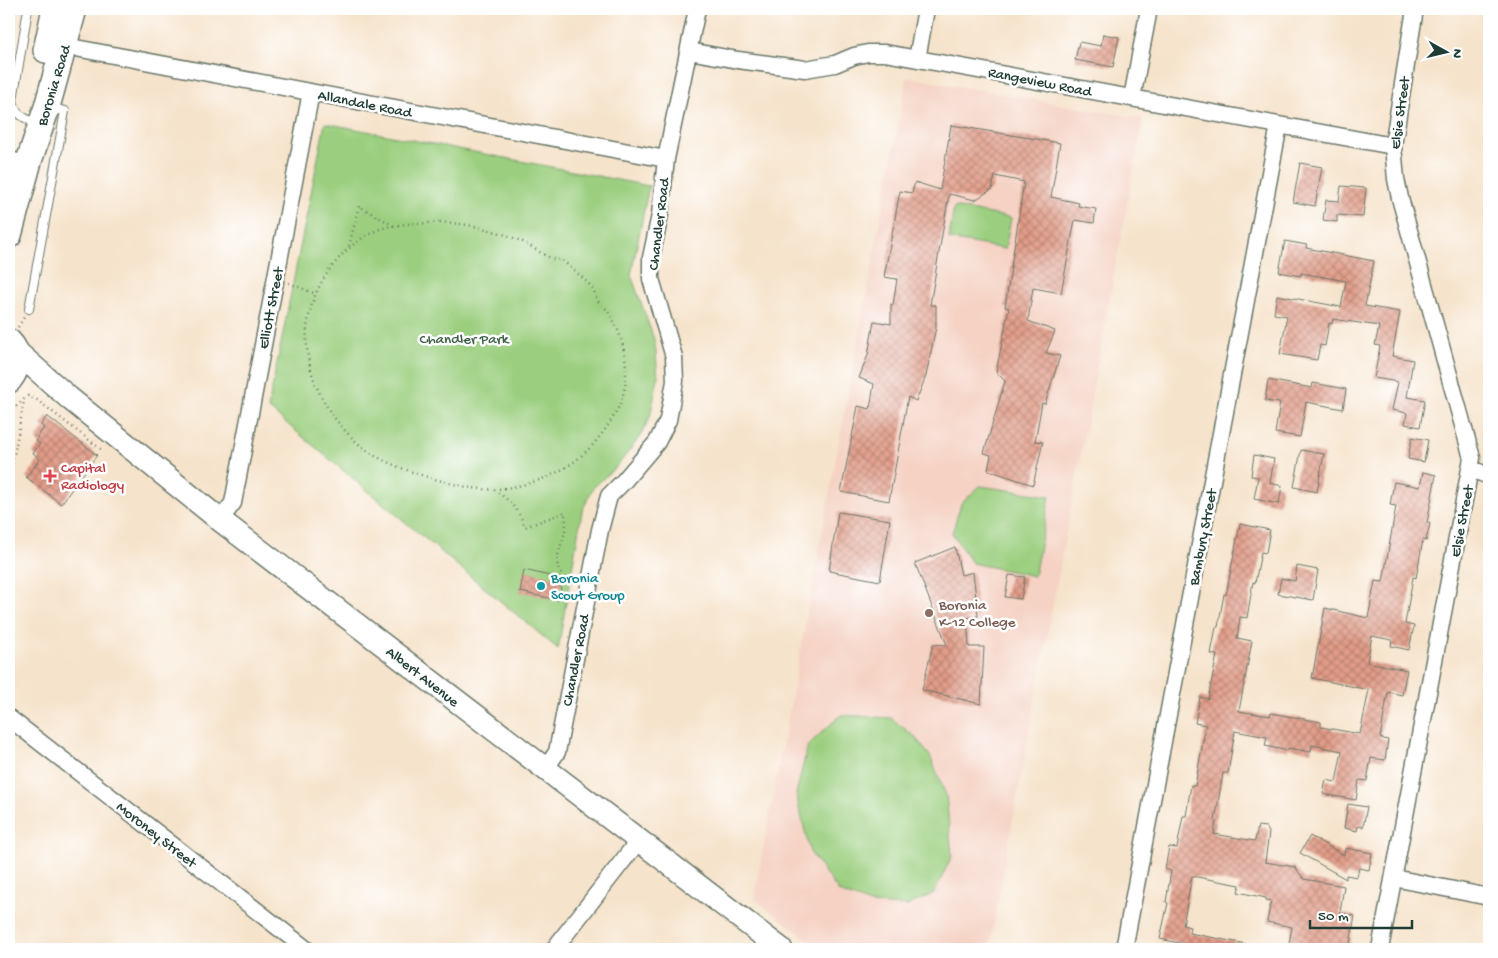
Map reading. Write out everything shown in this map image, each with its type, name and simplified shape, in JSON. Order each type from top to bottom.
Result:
[{"type":"main road","name":"Boronia Road","points":[[39,114],[34,101],[55,9]]},
{"type":"main road","name":"Boronia Road","points":[[9,235],[22,162],[65,46],[74,9]]},
{"type":"main road","name":"Albert Avenue","points":[[11,344],[69,398],[220,520],[780,949]]},
{"type":"main road","points":[[10,378],[17,364],[11,344]]},
{"type":"main road","name":"Albert Avenue","points":[[10,378],[42,385],[69,398]]},
{"type":"street","name":"Chandler Road","points":[[545,769],[558,752],[603,516],[609,496],[657,442],[668,420],[675,381],[674,357],[651,279],[651,258],[660,215],[666,159],[697,9]]},
{"type":"street","points":[[917,59],[926,9]]},
{"type":"street","points":[[1132,98],[1149,9]]},
{"type":"street","name":"Elsie Street","points":[[1380,949],[1472,458],[1400,198],[1395,172],[1393,146],[1416,9]]},
{"type":"street","name":"Allandale Road","points":[[65,46],[666,159]]},
{"type":"street","name":"Rangeview Road","points":[[689,51],[805,69],[835,64],[868,52],[885,53],[1393,146]]},
{"type":"street","name":"Elliott Street","points":[[220,520],[233,503],[311,92]]},
{"type":"street","name":"Bambury Street","points":[[1124,949],[1280,125]]},
{"type":"street","points":[[1471,469],[1489,476]]},
{"type":"street","name":"Moroney Street","points":[[9,718],[306,949]]},
{"type":"street","points":[[554,949],[639,840]]},
{"type":"street","points":[[1394,878],[1489,896]]},
{"type":"lane","name":"Boronia Road","points":[[28,9],[13,100],[14,107],[19,115],[39,114]]},
{"type":"lane","points":[[29,309],[66,111],[39,114]]},
{"type":"path","points":[[350,246],[359,206],[395,226]]},
{"type":"path","points":[[440,222],[455,223],[492,230],[525,243],[553,259],[562,261],[592,288],[596,300],[607,310],[615,323],[626,365],[626,382],[620,404],[608,425],[593,445],[582,456],[551,476],[520,486],[493,490],[466,487],[423,476],[370,453],[340,424],[320,397],[309,366],[308,326],[310,310],[316,294],[331,267],[350,246],[383,228],[440,222]]},
{"type":"path","points":[[276,278],[316,294]]},
{"type":"path","points":[[10,405],[16,406],[28,396]]},
{"type":"path","points":[[9,483],[24,400]]},
{"type":"path","points":[[493,490],[505,498],[519,512],[525,527],[565,512],[566,525],[558,554],[557,568],[562,576],[571,584],[589,588]]},
{"type":"shaded area","name":"Boronia K-12 College","points":[[907,77],[1143,119],[989,949],[820,949],[754,899]]},
{"type":"green space","name":"Chandler Park","points":[[325,123],[649,186],[631,275],[655,342],[658,378],[650,417],[639,438],[618,465],[593,488],[582,511],[558,649],[268,408]]},
{"type":"green space","points":[[954,207],[1011,218],[1005,249],[949,239]]},
{"type":"green space","points":[[980,486],[1050,496],[1034,576],[972,563],[952,533],[961,504]]},
{"type":"green space","points":[[841,715],[891,718],[914,736],[930,756],[946,795],[952,856],[934,893],[907,906],[870,904],[839,892],[810,852],[796,794],[808,745]]},
{"type":"building","points":[[1103,34],[1119,37],[1113,67],[1075,60],[1079,42],[1101,46]]},
{"type":"building","points":[[951,125],[1060,143],[1051,197],[1079,203],[1078,206],[1096,209],[1094,223],[1075,220],[1061,293],[1033,288],[1028,321],[1055,331],[1046,353],[1060,356],[1045,404],[1042,403],[1035,441],[1043,442],[1033,485],[988,470],[991,455],[984,453],[1005,381],[996,372],[1009,308],[1005,307],[1024,182],[995,176],[992,189],[975,200],[949,194],[930,305],[936,305],[936,327],[926,376],[916,401],[908,397],[889,501],[841,492],[858,406],[870,409],[874,384],[859,378],[868,355],[874,321],[891,324],[891,304],[893,305],[897,279],[884,277],[900,191],[912,193],[915,182],[940,190]]},
{"type":"building","points":[[1300,163],[1322,167],[1315,206],[1293,202]]},
{"type":"building","points":[[1341,186],[1366,188],[1363,217],[1337,215],[1337,222],[1323,220],[1326,200],[1339,201]]},
{"type":"building","points":[[1285,241],[1307,245],[1306,248],[1374,261],[1365,306],[1400,312],[1392,356],[1413,360],[1407,397],[1425,400],[1420,427],[1405,424],[1407,413],[1392,410],[1398,382],[1374,378],[1380,346],[1375,345],[1379,326],[1333,319],[1332,324],[1329,323],[1325,346],[1320,345],[1317,360],[1280,354],[1287,316],[1274,314],[1277,295],[1341,307],[1346,281],[1301,273],[1301,276],[1279,272]]},
{"type":"building","points":[[1268,380],[1312,388],[1313,383],[1346,389],[1343,409],[1306,402],[1300,437],[1275,433],[1280,403],[1265,401]]},
{"type":"building","points":[[47,416],[97,455],[61,504],[26,477],[40,459],[33,453],[40,444],[36,441],[39,438],[37,437],[44,428],[41,425]]},
{"type":"building","points":[[1412,437],[1428,440],[1424,462],[1408,459]]},
{"type":"building","points":[[1301,450],[1324,454],[1317,492],[1294,487]]},
{"type":"building","points":[[1254,455],[1274,459],[1270,483],[1282,486],[1279,504],[1254,499],[1258,477],[1251,476]]},
{"type":"building","points":[[1423,472],[1436,475],[1427,523],[1430,523],[1426,541],[1423,540],[1416,578],[1413,577],[1405,624],[1414,626],[1409,650],[1391,646],[1392,640],[1372,636],[1367,662],[1407,670],[1402,695],[1388,692],[1380,738],[1388,740],[1385,760],[1371,758],[1367,781],[1359,780],[1356,800],[1323,794],[1326,780],[1336,782],[1342,751],[1312,745],[1311,752],[1288,748],[1288,751],[1265,746],[1267,737],[1235,731],[1228,773],[1223,773],[1215,821],[1214,834],[1255,841],[1258,826],[1266,827],[1269,832],[1265,862],[1295,867],[1304,879],[1344,886],[1340,913],[1355,916],[1349,949],[1288,949],[1292,927],[1267,922],[1271,901],[1266,900],[1266,898],[1238,892],[1240,885],[1192,876],[1183,925],[1190,927],[1189,933],[1246,944],[1245,949],[1198,949],[1198,947],[1160,939],[1168,903],[1166,902],[1171,871],[1165,869],[1169,847],[1177,848],[1183,816],[1186,816],[1191,785],[1195,786],[1206,725],[1195,723],[1200,697],[1208,699],[1217,655],[1211,654],[1224,594],[1226,595],[1240,524],[1270,530],[1266,553],[1261,552],[1255,583],[1253,582],[1247,618],[1240,617],[1237,638],[1252,641],[1239,711],[1270,716],[1271,713],[1321,722],[1321,727],[1360,734],[1369,690],[1312,678],[1325,608],[1368,618],[1375,581],[1383,582],[1396,506],[1390,505],[1394,482],[1420,487]]},
{"type":"building","points":[[838,512],[890,520],[880,581],[829,571]]},
{"type":"building","points":[[955,547],[961,575],[973,572],[978,616],[967,618],[969,647],[984,647],[981,704],[922,690],[933,644],[947,645],[915,563]]},
{"type":"building","points":[[1297,566],[1318,570],[1313,600],[1278,594],[1281,578],[1295,581]]},
{"type":"building","name":"Boronia Scout Group","points":[[524,570],[563,579],[558,600],[520,592]]},
{"type":"building","points":[[1009,575],[1025,577],[1021,599],[1005,597]]},
{"type":"building","points":[[1348,804],[1367,807],[1363,827],[1358,826],[1357,831],[1344,828]]},
{"type":"building","points":[[1310,836],[1344,855],[1345,848],[1372,853],[1369,870],[1359,868],[1357,877],[1346,875],[1346,879],[1300,853]]},
{"type":"place","name":"Capital Radiology","points":[[50,476]]},
{"type":"place","name":"Boronia Scout Group","points":[[541,586]]},
{"type":"place","name":"Boronia K-12 College","points":[[929,613]]}]
